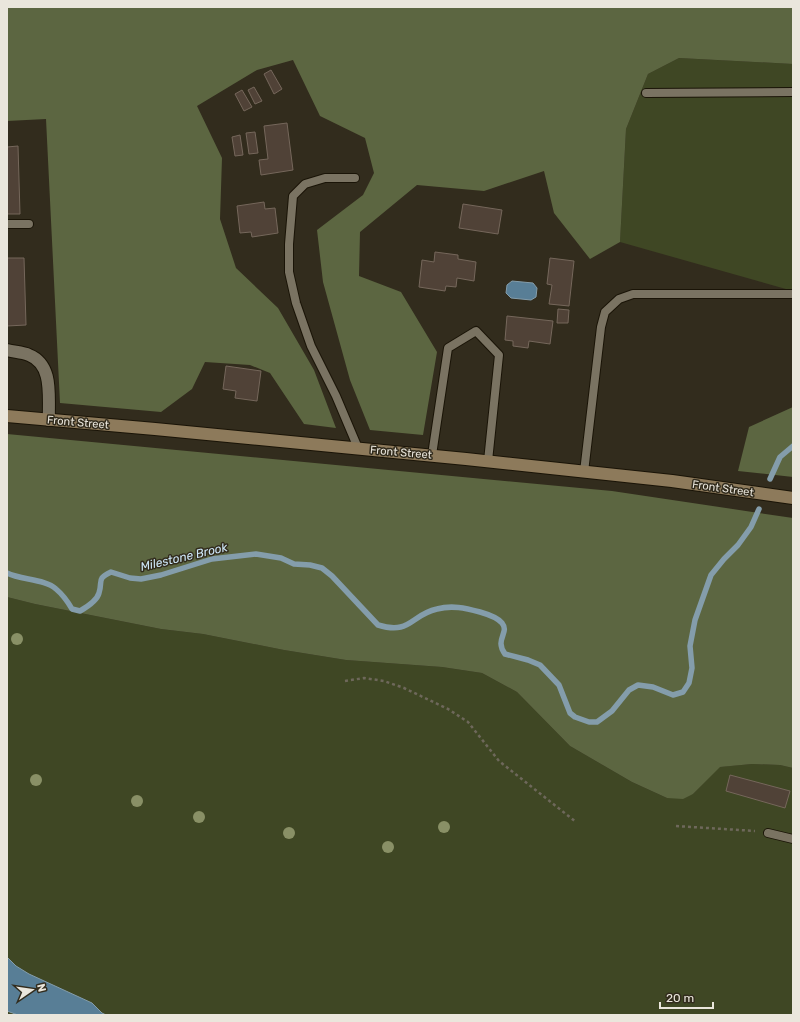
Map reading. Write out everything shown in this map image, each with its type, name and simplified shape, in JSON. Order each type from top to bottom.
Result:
[{"type":"main road","name":"Front Street","points":[[7,416],[432,455],[672,481],[793,498]]},
{"type":"street","points":[[7,350],[28,354],[37,359],[45,368],[48,381],[48,420]]},
{"type":"lane","points":[[646,93],[793,92]]},
{"type":"lane","points":[[355,178],[325,178],[305,184],[293,196],[289,244],[289,272],[296,303],[311,346],[336,396],[358,448]]},
{"type":"lane","points":[[7,224],[29,224]]},
{"type":"lane","points":[[584,472],[601,327],[605,312],[619,299],[633,294],[793,294]]},
{"type":"lane","points":[[432,455],[448,348],[476,330],[499,355],[488,461]]},
{"type":"lane","points":[[768,833],[793,839]]},
{"type":"path","points":[[345,681],[364,678],[384,681],[404,688],[448,709],[468,722],[499,761],[576,822]]},
{"type":"path","points":[[676,826],[768,833]]},
{"type":"green space","points":[[7,7],[793,7],[793,64],[679,58],[648,74],[626,129],[620,242],[590,259],[554,213],[544,171],[484,191],[417,185],[360,232],[359,276],[401,292],[437,352],[423,435],[370,430],[350,380],[323,282],[317,230],[363,195],[374,173],[365,138],[320,116],[293,60],[257,70],[197,106],[222,158],[220,219],[236,268],[278,308],[314,370],[336,428],[304,424],[270,373],[250,365],[205,362],[192,389],[161,412],[60,403],[46,119],[7,121]]},
{"type":"green space","points":[[679,58],[793,64],[793,291],[620,242],[626,129],[648,74]]},
{"type":"green space","points":[[793,407],[793,477],[738,471],[749,427]]},
{"type":"green space","points":[[7,434],[612,491],[793,518],[793,768],[780,765],[752,764],[720,767],[693,794],[683,799],[667,798],[632,782],[570,746],[517,692],[482,673],[442,667],[346,660],[284,650],[203,634],[161,629],[7,597]]},
{"type":"green space","points":[[7,597],[161,629],[203,634],[284,650],[346,660],[442,667],[482,673],[517,692],[570,746],[632,782],[667,798],[693,794],[719,767],[752,764],[780,765],[793,768],[793,1015],[7,1015]]},
{"type":"water","points":[[512,281],[533,283],[537,288],[536,297],[531,300],[511,298],[506,293],[507,285]]},
{"type":"water","points":[[7,957],[16,966],[29,974],[92,1003],[106,1015],[18,1015],[7,1011]]},
{"type":"building","points":[[271,70],[282,89],[274,94],[264,74]]},
{"type":"building","points":[[254,87],[262,101],[255,104],[248,90]]},
{"type":"building","points":[[242,90],[252,107],[244,111],[235,94]]},
{"type":"building","points":[[287,123],[293,170],[261,175],[259,160],[268,159],[264,126]]},
{"type":"building","points":[[255,132],[258,153],[249,154],[246,133]]},
{"type":"building","points":[[240,135],[243,155],[235,156],[232,137]]},
{"type":"building","points":[[18,146],[20,214],[7,214],[7,147]]},
{"type":"building","points":[[264,202],[265,209],[275,208],[278,233],[252,237],[251,232],[240,233],[237,206]]},
{"type":"building","points":[[463,204],[502,210],[498,234],[459,228]]},
{"type":"building","points":[[435,252],[458,255],[458,259],[476,262],[474,281],[457,278],[456,287],[446,286],[445,291],[419,287],[422,260],[434,262]]},
{"type":"building","points":[[7,258],[24,258],[26,325],[7,326]]},
{"type":"building","points":[[550,258],[574,261],[569,306],[549,304],[552,285],[547,284]]},
{"type":"building","points":[[558,309],[569,310],[568,323],[557,323]]},
{"type":"building","points":[[507,316],[553,321],[550,344],[529,341],[528,348],[513,346],[513,341],[505,340]]},
{"type":"building","points":[[226,366],[261,371],[257,401],[235,398],[236,391],[223,389]]},
{"type":"building","points":[[730,775],[790,791],[785,808],[726,791]]},
{"type":"waterway","name":"Milestone Brook","points":[[770,479],[780,457],[793,446]]},
{"type":"waterway","name":"Milestone Brook","points":[[7,573],[46,583],[56,589],[72,609],[80,611],[89,606],[96,599],[103,577],[111,572],[130,578],[141,579],[161,575],[212,559],[256,554],[281,558],[294,564],[310,565],[322,568],[332,576],[378,625],[397,628],[410,623],[428,612],[448,607],[469,609],[495,617],[504,627],[501,644],[505,654],[540,665],[559,685],[570,713],[575,717],[589,722],[597,722],[612,711],[629,690],[638,685],[653,687],[673,695],[683,692],[689,683],[692,668],[690,646],[695,620],[711,575],[738,545],[751,527],[759,509]]}]
